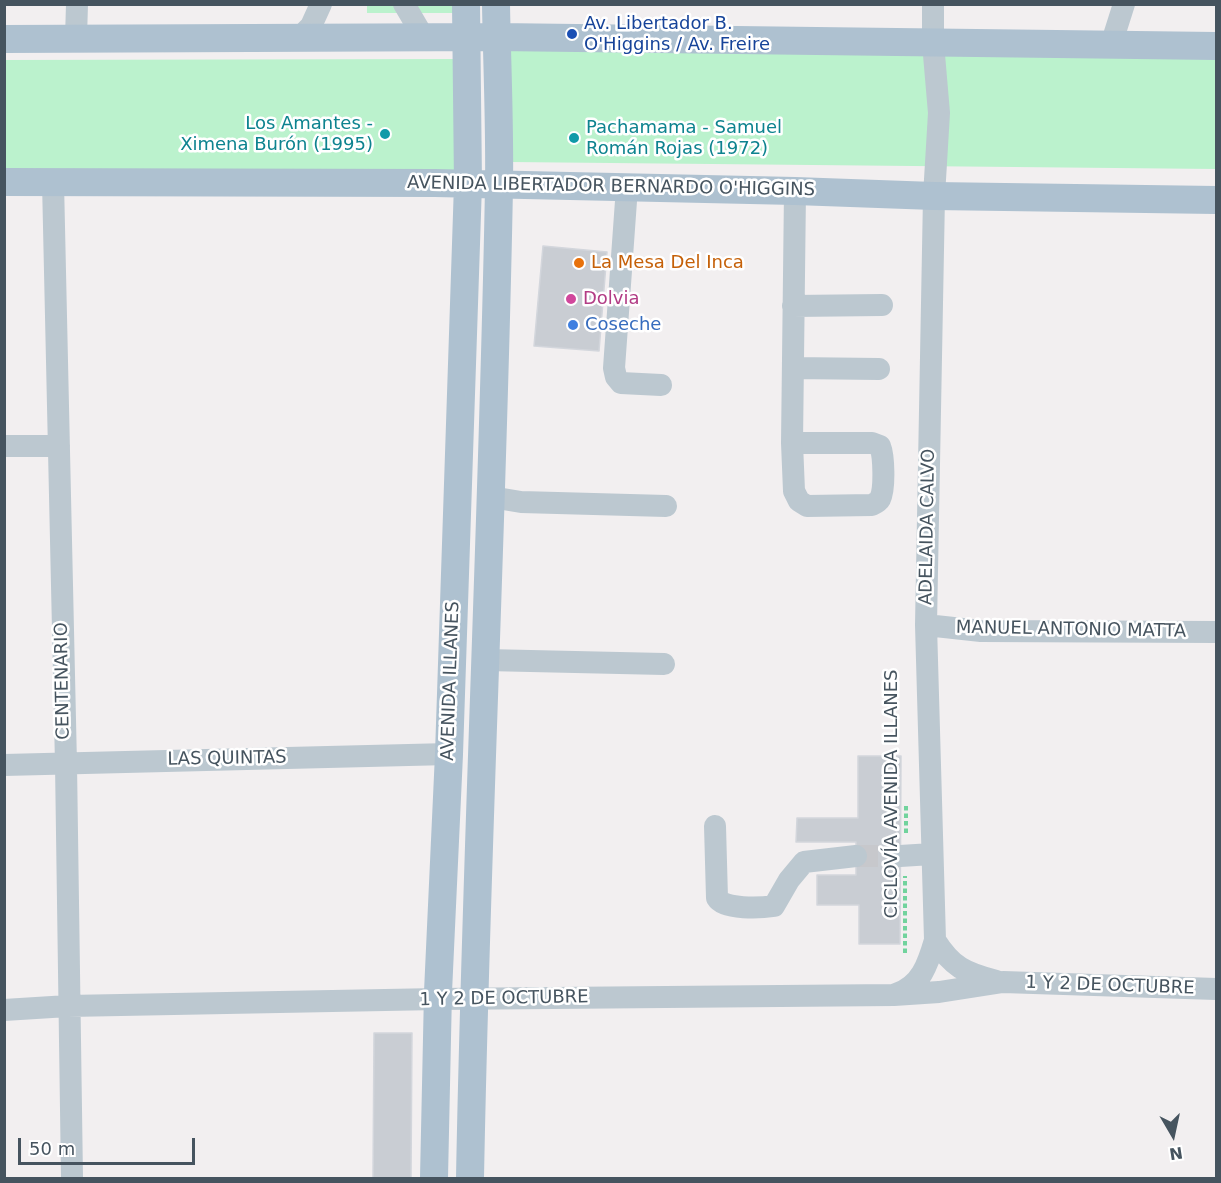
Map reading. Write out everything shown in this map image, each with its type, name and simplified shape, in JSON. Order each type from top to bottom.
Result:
[{"type":"main road","name":"AVENIDA ILLANES","points":[[434,1179],[438,999],[449,754],[468,184],[466,4]]},
{"type":"main road","name":"AVENIDA ILLANES","points":[[470,1179],[499,185],[496,4]]},
{"type":"main road","points":[[4,39],[497,37],[1216,46]]},
{"type":"main road","name":"AVENIDA LIBERTADOR BERNARDO O'HIGGINS","points":[[4,182],[468,184],[934,196],[1216,200]]},
{"type":"street","points":[[76,39],[77,4]]},
{"type":"street","points":[[299,38],[311,26],[321,4]]},
{"type":"street","points":[[404,4],[424,38]]},
{"type":"street","name":"ADELAIDA CALVO","points":[[894,995],[906,991],[922,974],[928,963],[934,940],[926,625],[934,196],[939,113],[933,43],[933,4]]},
{"type":"street","points":[[1111,45],[1124,4]]},
{"type":"street","name":"CENTENARIO","points":[[53,182],[66,764],[72,1179]]},
{"type":"street","points":[[627,188],[614,368],[616,377],[621,383],[661,385]]},
{"type":"street","points":[[792,443],[872,443],[880,446],[884,454],[882,490],[879,500],[872,506],[807,506],[799,501],[794,491],[792,443],[795,191]]},
{"type":"street","points":[[793,306],[882,305]]},
{"type":"street","points":[[793,368],[879,369]]},
{"type":"street","points":[[4,446],[59,446]]},
{"type":"street","points":[[491,497],[521,502],[666,506]]},
{"type":"street","name":"MANUEL ANTONIO MATTA","points":[[926,625],[981,631],[1216,632]]},
{"type":"street","points":[[486,660],[664,664]]},
{"type":"street","name":"LAS QUINTAS","points":[[4,765],[449,754]]},
{"type":"street","points":[[715,826],[717,898],[720,903],[727,906],[774,906],[789,880],[804,862],[856,856]]},
{"type":"street","points":[[903,855],[932,854]]},
{"type":"street","name":"1 Y 2 DE OCTUBRE","points":[[934,940],[945,957],[959,968],[977,976],[1003,982]]},
{"type":"street","name":"1 Y 2 DE OCTUBRE","points":[[4,1010],[68,1006],[438,999],[894,995],[939,992],[1003,982],[1216,989]]},
{"type":"path","name":"CICLOVÍA AVENIDA ILLANES","points":[[905,956],[903,855],[906,795]]},
{"type":"green space","points":[[367,5],[455,5],[455,13],[367,13]]},
{"type":"green space","points":[[508,49],[1216,57],[1216,169],[510,162]]},
{"type":"green space","points":[[454,59],[456,176],[5,174],[5,60]]},
{"type":"building","name":"Dolvia","points":[[543,246],[607,252],[599,351],[534,346]]},
{"type":"building","points":[[858,756],[901,756],[900,944],[859,944],[859,905],[817,905],[817,875],[856,875],[856,842],[796,842],[797,818],[858,818]]},
{"type":"building","points":[[374,1033],[412,1033],[411,1178],[373,1178]]},
{"type":"tunnel","points":[[856,856],[900,856]]},
{"type":"place","name":"Av. Libertador B. O'Higgins / Av. Freire","points":[[572,34]]},
{"type":"place","name":"Los Amantes - Ximena Burón (1995)","points":[[385,134]]},
{"type":"place","name":"Pachamama - Samuel Román Rojas (1972)","points":[[574,138]]},
{"type":"place","name":"La Mesa Del Inca","points":[[579,263]]},
{"type":"place","name":"Dolvia","points":[[571,299]]},
{"type":"place","name":"Coseche","points":[[573,325]]}]
